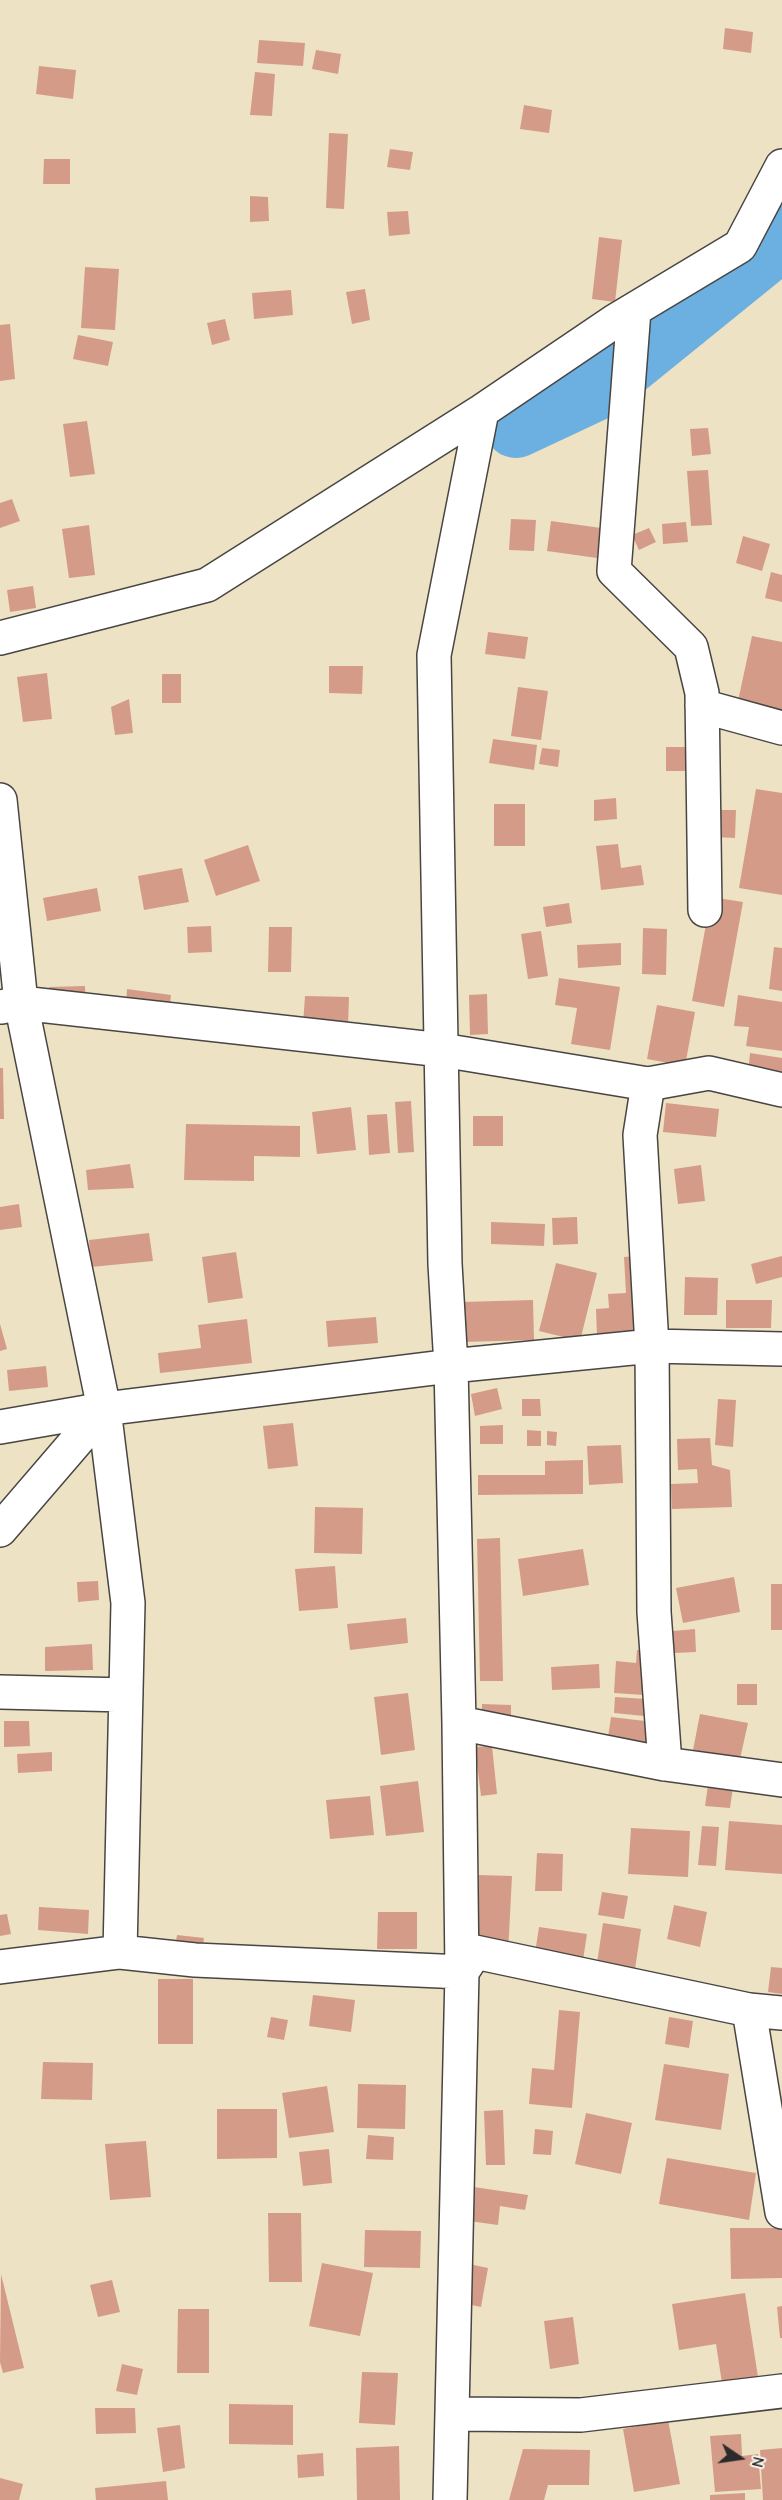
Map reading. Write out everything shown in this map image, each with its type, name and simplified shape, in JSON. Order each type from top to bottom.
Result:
[{"type":"street","points":[[0,638],[207,585],[482,411],[634,310],[740,246],[782,166]]},
{"type":"street","points":[[634,310],[614,571],[691,647],[702,693],[705,910]]},
{"type":"street","points":[[450,2500],[462,1972],[459,1723],[451,1366],[445,1264],[434,655],[482,411]]},
{"type":"street","points":[[702,706],[782,728]]},
{"type":"street","points":[[0,800],[11,1005],[104,1409],[128,1603],[120,1952]]},
{"type":"street","points":[[11,1005],[442,1050],[648,1084],[709,1073],[782,1090]]},
{"type":"street","points":[[648,1084],[640,1135],[652,1346],[654,1612],[665,1764]]},
{"type":"street","points":[[0,1426],[104,1409],[451,1366],[652,1346],[782,1349]]},
{"type":"street","points":[[0,1530],[104,1409]]},
{"type":"street","points":[[0,1692],[126,1695]]},
{"type":"street","points":[[459,1723],[665,1764],[782,1780]]},
{"type":"street","points":[[0,1967],[120,1952],[195,1960],[462,1972]]},
{"type":"street","points":[[462,1972],[475,1952],[749,2010],[782,2013]]},
{"type":"street","points":[[749,2010],[782,2212]]},
{"type":"street","points":[[453,2414],[581,2415],[782,2391]]},
{"type":"building","points":[[725,28],[753,32],[751,53],[723,49]]},
{"type":"building","points":[[259,40],[305,43],[303,66],[257,63]]},
{"type":"building","points":[[316,50],[341,54],[338,74],[312,69]]},
{"type":"building","points":[[39,66],[76,70],[73,99],[36,94]]},
{"type":"building","points":[[255,72],[275,74],[272,116],[250,115]]},
{"type":"building","points":[[524,105],[552,110],[549,133],[520,129]]},
{"type":"building","points":[[329,133],[348,134],[344,209],[326,208]]},
{"type":"building","points":[[390,149],[413,152],[410,170],[387,167]]},
{"type":"building","points":[[44,159],[70,159],[70,184],[43,184]]},
{"type":"building","points":[[250,196],[268,197],[269,221],[250,222]]},
{"type":"building","points":[[408,211],[410,234],[389,236],[387,212]]},
{"type":"building","points":[[599,237],[622,240],[615,302],[592,299]]},
{"type":"building","points":[[85,267],[119,269],[115,330],[81,328]]},
{"type":"building","points":[[365,289],[370,320],[352,324],[346,292]]},
{"type":"building","points":[[291,290],[293,315],[254,319],[252,293]]},
{"type":"building","points":[[225,319],[230,340],[212,345],[207,323]]},
{"type":"building","points":[[10,324],[15,379],[0,381],[0,325]]},
{"type":"building","points":[[78,335],[113,342],[108,366],[73,359]]},
{"type":"building","points":[[87,421],[95,474],[70,477],[63,424]]},
{"type":"building","points":[[708,428],[711,454],[692,456],[690,429]]},
{"type":"building","points":[[708,470],[712,525],[691,526],[687,471]]},
{"type":"building","points":[[12,499],[20,521],[0,528],[0,503]]},
{"type":"building","points":[[511,519],[536,520],[534,551],[509,550]]},
{"type":"building","points":[[551,521],[601,528],[597,558],[547,551]]},
{"type":"building","points":[[686,522],[688,542],[663,544],[662,524]]},
{"type":"building","points":[[89,525],[95,575],[69,578],[62,529]]},
{"type":"building","points":[[649,528],[656,542],[639,550],[632,535]]},
{"type":"building","points":[[743,536],[770,544],[762,571],[736,563]]},
{"type":"building","points":[[771,572],[782,575],[782,602],[765,598]]},
{"type":"building","points":[[33,586],[36,608],[10,612],[7,590]]},
{"type":"building","points":[[488,632],[528,637],[525,659],[485,654]]},
{"type":"building","points":[[752,636],[782,642],[782,710],[738,701]]},
{"type":"building","points":[[329,666],[363,666],[362,694],[329,693]]},
{"type":"building","points":[[47,673],[52,719],[23,722],[17,677]]},
{"type":"building","points":[[162,674],[181,674],[181,703],[162,703]]},
{"type":"building","points":[[518,687],[548,691],[541,740],[511,736]]},
{"type":"building","points":[[129,699],[133,733],[115,735],[111,707]]},
{"type":"building","points":[[493,739],[537,745],[534,770],[489,763]]},
{"type":"building","points":[[666,747],[686,747],[686,771],[666,771]]},
{"type":"building","points":[[542,748],[560,750],[558,767],[539,764]]},
{"type":"building","points":[[756,789],[782,793],[782,895],[739,888]]},
{"type":"building","points":[[616,798],[617,819],[594,821],[594,800]]},
{"type":"building","points":[[494,804],[525,804],[525,846],[494,846]]},
{"type":"building","points":[[715,810],[736,810],[735,838],[714,837]]},
{"type":"building","points":[[618,844],[621,868],[641,865],[644,885],[601,890],[596,846]]},
{"type":"building","points":[[248,845],[260,881],[216,896],[204,860]]},
{"type":"building","points":[[182,868],[189,902],[144,910],[138,876]]},
{"type":"building","points":[[97,888],[101,911],[47,921],[43,898]]},
{"type":"building","points":[[711,897],[743,902],[724,1007],[692,1001]]},
{"type":"building","points":[[569,903],[572,923],[546,927],[543,907]]},
{"type":"building","points":[[211,926],[212,952],[188,953],[187,927]]},
{"type":"building","points":[[269,927],[292,927],[291,972],[268,972]]},
{"type":"building","points":[[643,928],[667,929],[666,975],[642,974]]},
{"type":"building","points":[[541,931],[548,976],[528,979],[521,934]]},
{"type":"building","points":[[621,943],[621,965],[578,968],[577,945]]},
{"type":"building","points":[[774,947],[782,948],[782,991],[769,989]]},
{"type":"building","points":[[559,978],[620,987],[610,1050],[571,1044],[577,1008],[555,1005]]},
{"type":"building","points":[[85,986],[86,1006],[49,1007],[49,987]]},
{"type":"building","points":[[127,989],[171,995],[169,1014],[126,1008]]},
{"type":"building","points":[[487,994],[488,1034],[470,1035],[469,995]]},
{"type":"building","points":[[738,995],[782,1002],[782,1051],[746,1046],[749,1027],[734,1026]]},
{"type":"building","points":[[305,996],[349,997],[348,1026],[303,1025]]},
{"type":"building","points":[[657,1005],[695,1012],[685,1066],[647,1059]]},
{"type":"building","points":[[750,1053],[782,1058],[782,1078],[748,1074]]},
{"type":"building","points":[[0,1068],[3,1068],[4,1119],[0,1119]]},
{"type":"building","points":[[411,1101],[414,1152],[398,1153],[395,1102]]},
{"type":"building","points":[[666,1103],[719,1109],[716,1137],[663,1132]]},
{"type":"building","points":[[351,1107],[356,1150],[317,1154],[312,1112]]},
{"type":"building","points":[[387,1114],[390,1153],[369,1155],[367,1115]]},
{"type":"building","points":[[473,1116],[503,1116],[503,1146],[473,1146]]},
{"type":"building","points":[[186,1124],[300,1126],[300,1157],[254,1156],[254,1181],[184,1180]]},
{"type":"building","points":[[130,1164],[134,1188],[88,1190],[86,1170]]},
{"type":"building","points":[[701,1165],[705,1201],[678,1204],[674,1169]]},
{"type":"building","points":[[19,1204],[22,1227],[0,1230],[0,1207]]},
{"type":"building","points":[[577,1217],[578,1244],[553,1245],[552,1218]]},
{"type":"building","points":[[491,1222],[545,1224],[544,1246],[491,1244]]},
{"type":"building","points":[[149,1233],[153,1261],[91,1267],[89,1240]]},
{"type":"building","points":[[236,1252],[243,1298],[208,1303],[202,1257]]},
{"type":"building","points":[[636,1256],[641,1333],[597,1336],[596,1309],[609,1308],[608,1294],[626,1293],[624,1257]]},
{"type":"building","points":[[782,1256],[782,1277],[756,1284],[751,1264]]},
{"type":"building","points":[[556,1263],[597,1273],[580,1341],[539,1331]]},
{"type":"building","points":[[685,1277],[718,1278],[717,1315],[684,1315]]},
{"type":"building","points":[[533,1300],[534,1340],[463,1342],[462,1302]]},
{"type":"building","points":[[726,1300],[772,1300],[771,1328],[726,1328]]},
{"type":"building","points":[[376,1317],[378,1343],[328,1347],[326,1321]]},
{"type":"building","points":[[247,1319],[252,1363],[160,1373],[158,1353],[201,1348],[198,1325]]},
{"type":"building","points":[[0,1324],[7,1349],[0,1351]]},
{"type":"building","points":[[46,1366],[48,1387],[9,1391],[7,1370]]},
{"type":"building","points":[[497,1388],[502,1409],[475,1416],[471,1394]]},
{"type":"building","points":[[522,1399],[540,1399],[541,1416],[522,1416]]},
{"type":"building","points":[[718,1399],[736,1400],[733,1447],[715,1445]]},
{"type":"building","points":[[293,1423],[298,1466],[268,1469],[263,1426]]},
{"type":"building","points":[[503,1425],[503,1444],[480,1444],[480,1426]]},
{"type":"building","points":[[527,1430],[541,1431],[541,1446],[527,1446]]},
{"type":"building","points":[[547,1431],[557,1432],[556,1446],[547,1445]]},
{"type":"building","points":[[710,1438],[712,1465],[730,1470],[732,1507],[672,1509],[671,1484],[698,1483],[697,1469],[678,1470],[677,1439]]},
{"type":"building","points":[[621,1445],[623,1483],[589,1485],[587,1446]]},
{"type":"building","points":[[583,1460],[583,1494],[478,1495],[478,1475],[545,1475],[545,1461]]},
{"type":"building","points":[[315,1507],[363,1508],[362,1554],[314,1553]]},
{"type":"building","points":[[500,1538],[503,1681],[480,1681],[477,1539]]},
{"type":"building","points":[[583,1549],[589,1585],[523,1596],[518,1559]]},
{"type":"building","points":[[335,1566],[338,1608],[299,1611],[295,1569]]},
{"type":"building","points":[[734,1577],[740,1612],[683,1623],[676,1588]]},
{"type":"building","points":[[98,1581],[99,1600],[78,1602],[77,1582]]},
{"type":"building","points":[[771,1584],[782,1584],[782,1630],[771,1630]]},
{"type":"building","points":[[406,1618],[408,1643],[350,1650],[347,1624]]},
{"type":"building","points":[[695,1629],[696,1652],[674,1653],[673,1631]]},
{"type":"building","points":[[92,1644],[93,1670],[45,1671],[45,1647]]},
{"type":"building","points":[[637,1650],[661,1651],[658,1696],[614,1693],[616,1661],[636,1663]]},
{"type":"building","points":[[599,1664],[600,1688],[552,1690],[551,1667]]},
{"type":"building","points":[[737,1684],[757,1684],[757,1705],[737,1705]]},
{"type":"building","points":[[408,1693],[415,1750],[381,1755],[374,1697]]},
{"type":"building","points":[[615,1697],[646,1699],[644,1716],[614,1713]]},
{"type":"building","points":[[482,1704],[511,1705],[511,1728],[481,1728]]},
{"type":"building","points":[[700,1714],[748,1723],[740,1759],[693,1750]]},
{"type":"building","points":[[611,1717],[662,1723],[659,1744],[608,1737]]},
{"type":"building","points":[[4,1721],[29,1721],[30,1746],[4,1747]]},
{"type":"building","points":[[492,1746],[497,1794],[481,1796],[475,1747]]},
{"type":"building","points":[[52,1752],[52,1771],[18,1773],[17,1754]]},
{"type":"building","points":[[418,1781],[424,1832],[386,1836],[380,1786]]},
{"type":"building","points":[[708,1785],[733,1787],[730,1808],[705,1806]]},
{"type":"building","points":[[370,1796],[374,1835],[330,1839],[326,1800]]},
{"type":"building","points":[[729,1821],[782,1825],[782,1874],[725,1870]]},
{"type":"building","points":[[702,1826],[719,1827],[716,1866],[698,1865]]},
{"type":"building","points":[[631,1828],[690,1831],[688,1877],[628,1874]]},
{"type":"building","points":[[537,1853],[563,1854],[562,1891],[535,1891]]},
{"type":"building","points":[[479,1875],[512,1876],[508,1954],[475,1952]]},
{"type":"building","points":[[602,1892],[628,1896],[624,1919],[598,1915]]},
{"type":"building","points":[[674,1905],[707,1912],[700,1947],[667,1939]]},
{"type":"building","points":[[39,1907],[89,1910],[88,1934],[38,1930]]},
{"type":"building","points":[[378,1912],[417,1912],[417,1949],[377,1949]]},
{"type":"building","points":[[7,1914],[11,1934],[0,1936],[0,1915]]},
{"type":"building","points":[[603,1923],[641,1929],[635,1969],[597,1963]]},
{"type":"building","points":[[539,1927],[587,1934],[583,1960],[535,1953]]},
{"type":"building","points":[[177,1935],[204,1938],[202,1952],[175,1948]]},
{"type":"building","points":[[771,1967],[782,1968],[782,1994],[768,1992]]},
{"type":"building","points":[[158,1979],[193,1979],[193,2044],[158,2044]]},
{"type":"building","points":[[313,1995],[355,2000],[351,2032],[309,2026]]},
{"type":"building","points":[[559,2010],[580,2012],[572,2108],[529,2104],[532,2068],[554,2070]]},
{"type":"building","points":[[271,2017],[288,2020],[284,2040],[267,2037]]},
{"type":"building","points":[[669,2017],[693,2021],[689,2048],[665,2044]]},
{"type":"building","points":[[43,2062],[93,2063],[92,2100],[41,2099]]},
{"type":"building","points":[[664,2064],[729,2074],[721,2130],[655,2120]]},
{"type":"building","points":[[358,2084],[406,2085],[405,2129],[357,2128]]},
{"type":"building","points":[[327,2086],[334,2132],[289,2138],[282,2093]]},
{"type":"building","points":[[217,2109],[277,2109],[277,2158],[217,2159]]},
{"type":"building","points":[[503,2110],[505,2165],[486,2165],[484,2111]]},
{"type":"building","points":[[586,2113],[632,2123],[621,2174],[575,2164]]},
{"type":"building","points":[[535,2129],[553,2131],[551,2155],[533,2154]]},
{"type":"building","points":[[368,2135],[394,2137],[393,2160],[366,2159]]},
{"type":"building","points":[[146,2141],[151,2197],[110,2200],[105,2144]]},
{"type":"building","points":[[329,2149],[332,2183],[303,2186],[299,2152]]},
{"type":"building","points":[[667,2158],[756,2173],[749,2220],[659,2204]]},
{"type":"building","points":[[474,2187],[528,2195],[525,2210],[500,2206],[498,2225],[469,2221]]},
{"type":"building","points":[[268,2213],[301,2213],[302,2282],[269,2282]]},
{"type":"building","points":[[730,2228],[782,2228],[782,2278],[731,2279]]},
{"type":"building","points":[[365,2230],[421,2231],[420,2268],[364,2267]]},
{"type":"building","points":[[322,2263],[373,2273],[360,2336],[309,2326]]},
{"type":"building","points":[[469,2264],[488,2268],[481,2307],[462,2303]]},
{"type":"building","points":[[1,2274],[24,2368],[3,2373],[0,2362]]},
{"type":"building","points":[[112,2280],[120,2312],[98,2317],[90,2285]]},
{"type":"building","points":[[745,2293],[758,2377],[722,2383],[716,2344],[679,2350],[672,2304]]},
{"type":"building","points":[[782,2306],[782,2338],[780,2338],[777,2307]]},
{"type":"building","points":[[178,2309],[209,2309],[209,2373],[177,2373]]},
{"type":"building","points":[[573,2317],[579,2364],[550,2369],[544,2321]]},
{"type":"building","points":[[122,2364],[143,2369],[137,2395],[116,2391]]},
{"type":"building","points":[[362,2372],[398,2373],[395,2425],[359,2423]]},
{"type":"building","points":[[229,2404],[293,2405],[293,2445],[229,2444]]},
{"type":"building","points":[[95,2408],[135,2408],[136,2433],[96,2434]]},
{"type":"building","points":[[668,2420],[680,2484],[634,2492],[623,2429]]},
{"type":"building","points":[[180,2425],[185,2468],[163,2472],[157,2428]]},
{"type":"building","points":[[741,2434],[742,2456],[758,2454],[761,2489],[715,2492],[710,2436]]},
{"type":"building","points":[[399,2446],[400,2500],[357,2500],[356,2448]]},
{"type":"building","points":[[782,2448],[782,2500],[763,2500],[760,2450]]},
{"type":"building","points":[[523,2449],[590,2450],[589,2485],[548,2485],[544,2500],[509,2500]]},
{"type":"building","points":[[323,2453],[324,2476],[298,2478],[297,2455]]},
{"type":"building","points":[[0,2478],[23,2484],[19,2500],[0,2500]]},
{"type":"building","points":[[166,2481],[168,2500],[96,2500],[95,2488]]},
{"type":"building","points":[[745,2493],[745,2500],[710,2500],[710,2495]]},
{"type":"waterway","points":[[516,426],[597,388],[782,238]]}]
